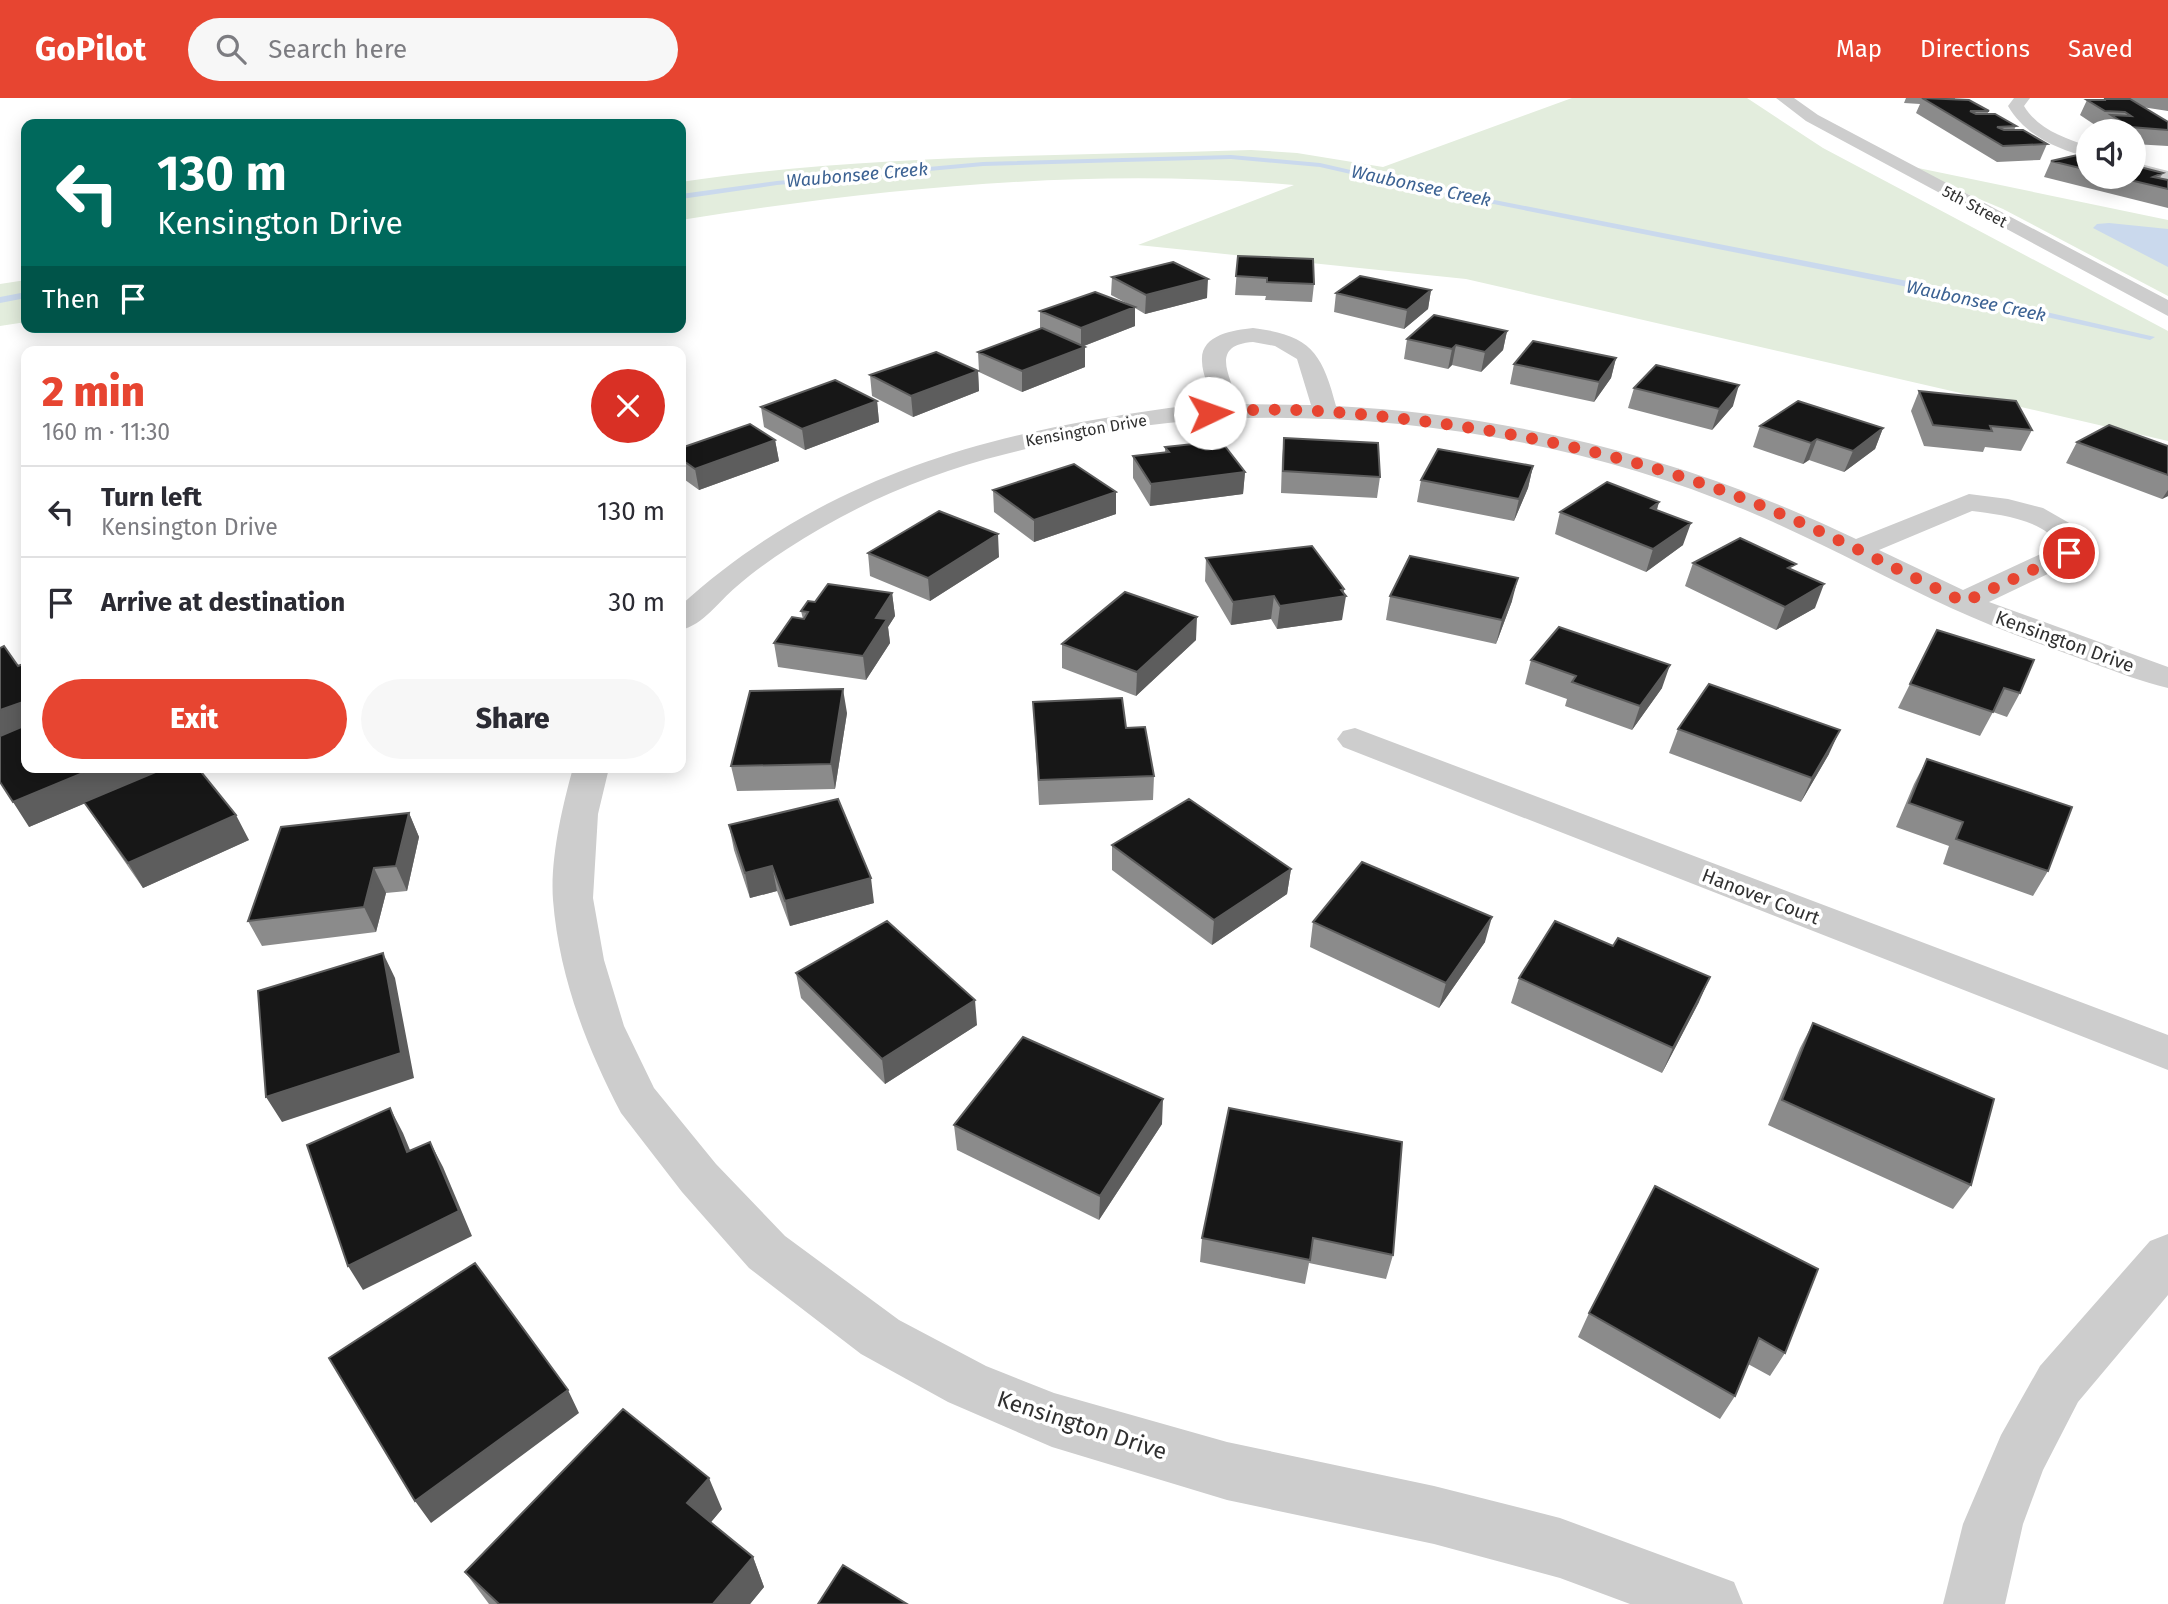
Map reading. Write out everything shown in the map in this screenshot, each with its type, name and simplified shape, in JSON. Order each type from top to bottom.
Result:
[{"type":"street","name":"5th Street","points":[[1784,98],[1824,125],[2168,309]]},
{"type":"street","points":[[2022,98],[2016,106],[2027,122],[2060,142],[2076,148]]},
{"type":"street","points":[[2146,170],[2168,176]]},
{"type":"street","points":[[1229,411],[1213,360],[1213,351],[1219,343],[1240,336],[1254,335],[1290,343],[1306,355],[1325,412]]},
{"type":"street","name":"Kensington Drive","points":[[686,616],[737,570],[780,540],[896,480],[968,455],[1028,440],[1136,421],[1229,411],[1325,412],[1466,426],[1532,438],[1609,457],[1747,500],[1964,602],[2090,652],[2168,678]]},
{"type":"street","name":"Kensington Drive","points":[[1856,550],[1969,502],[2008,507],[2033,514],[2068,534],[2073,546],[2069,553],[1964,602]]},
{"type":"street","name":"Hanover Court","points":[[1355,738],[2168,1053]]},
{"type":"street","name":"Kensington Drive","points":[[590,773],[579,814],[573,898],[583,960],[602,1026],[637,1100],[699,1178],[767,1252],[880,1337],[967,1384],[1052,1420],[1227,1471],[1434,1515],[1560,1548],[1712,1604]]},
{"type":"street","points":[[1974,1604],[1993,1524],[2021,1455],[2059,1384],[2168,1257]]},
{"type":"green space","points":[[1572,98],[1747,98],[1823,148],[2168,331],[2168,441],[1466,279],[1138,245],[1294,185],[1141,178],[987,184],[833,198],[686,219],[686,181],[823,166],[965,158],[1251,150],[1297,153],[1383,167]]},
{"type":"green space","points":[[1894,163],[2168,220],[2168,296],[2003,209]]},
{"type":"green space","points":[[21,281],[21,323],[0,326],[0,284]]},
{"type":"water","points":[[2097,224],[2168,229],[2168,267],[2093,228]]},
{"type":"building","points":[[1922,98],[1969,100],[1989,111],[1970,111],[1976,114],[1995,114],[2016,126],[1997,127],[2004,130],[2023,130],[2047,144],[2003,146]]},
{"type":"building","points":[[2104,99],[2130,99],[2168,122],[2168,130],[2146,128],[2146,119],[2117,119],[2111,115],[2131,116],[2125,112],[2105,111],[2087,100],[2106,100]]},
{"type":"building","points":[[2076,155],[2076,167],[2051,161]]},
{"type":"building","points":[[2146,169],[2163,173],[2153,177],[2168,180],[2168,189],[2146,184]]},
{"type":"building","points":[[1238,256],[1313,259],[1314,284],[1267,282],[1267,278],[1236,276]]},
{"type":"building","points":[[1173,262],[1208,279],[1146,295],[1112,277]]},
{"type":"building","points":[[1360,276],[1431,290],[1407,310],[1336,293]]},
{"type":"building","points":[[1095,292],[1135,307],[1081,328],[1040,311]]},
{"type":"building","points":[[1434,315],[1507,331],[1485,352],[1456,345],[1452,349],[1407,339]]},
{"type":"building","points":[[1042,328],[1085,347],[1022,371],[978,352]]},
{"type":"building","points":[[1533,341],[1616,358],[1599,382],[1514,364]]},
{"type":"building","points":[[936,352],[978,371],[911,396],[870,375]]},
{"type":"building","points":[[1656,365],[1739,385],[1719,409],[1634,388]]},
{"type":"building","points":[[835,380],[877,401],[802,429],[761,407]]},
{"type":"building","points":[[1919,391],[2016,401],[2032,430],[1990,426],[1992,431],[1933,425]]},
{"type":"building","points":[[1798,401],[1883,428],[1853,451],[1817,439],[1811,443],[1760,426]]},
{"type":"building","points":[[750,424],[775,440],[695,469],[686,463],[686,446]]},
{"type":"building","points":[[2109,425],[2168,446],[2168,475],[2077,442]]},
{"type":"building","points":[[1284,438],[1378,443],[1380,477],[1283,471]]},
{"type":"building","points":[[1221,441],[1245,472],[1151,484],[1133,456],[1169,452],[1165,447]]},
{"type":"building","points":[[1438,449],[1533,466],[1519,499],[1421,480]]},
{"type":"building","points":[[1074,464],[1116,492],[1034,520],[993,490]]},
{"type":"building","points":[[1607,482],[1659,502],[1651,508],[1691,523],[1653,549],[1560,512]]},
{"type":"building","points":[[939,511],[998,534],[928,578],[868,553]]},
{"type":"building","points":[[1740,538],[1796,564],[1788,568],[1824,584],[1785,607],[1693,563]]},
{"type":"building","points":[[1312,546],[1344,589],[1341,590],[1346,596],[1280,606],[1274,596],[1233,602],[1206,558]]},
{"type":"building","points":[[1410,556],[1518,578],[1502,620],[1390,596]]},
{"type":"building","points":[[828,584],[892,593],[876,618],[887,619],[863,656],[774,643],[792,617],[804,619],[808,612],[801,611],[808,601],[815,602]]},
{"type":"building","points":[[1125,592],[1197,617],[1137,672],[1062,644]]},
{"type":"building","points":[[1559,627],[1670,665],[1640,706],[1572,682],[1576,676],[1531,660]]},
{"type":"building","points":[[1937,630],[2034,660],[2020,693],[2004,688],[1993,712],[1910,684]]},
{"type":"building","points":[[4,646],[18,666],[21,665],[21,703],[0,710],[0,648]]},
{"type":"building","points":[[1709,684],[1840,730],[1812,778],[1678,729]]},
{"type":"building","points":[[843,689],[831,764],[731,766],[750,691]]},
{"type":"building","points":[[1122,698],[1126,728],[1145,727],[1154,776],[1039,780],[1033,702]]},
{"type":"building","points":[[21,727],[21,773],[83,773],[13,802],[0,782],[0,736]]},
{"type":"building","points":[[1927,759],[2072,807],[2048,871],[1956,839],[1963,822],[1909,803]]},
{"type":"building","points":[[153,773],[202,773],[236,815],[128,863],[84,802]]},
{"type":"building","points":[[838,799],[871,878],[785,901],[772,866],[745,873],[729,825]]},
{"type":"building","points":[[1189,799],[1291,869],[1214,920],[1112,845]]},
{"type":"building","points":[[409,813],[396,866],[374,868],[364,907],[248,921],[281,827]]},
{"type":"building","points":[[1362,862],[1492,917],[1446,983],[1313,922]]},
{"type":"building","points":[[887,921],[975,1000],[882,1059],[796,973]]},
{"type":"building","points":[[1555,921],[1613,946],[1618,938],[1710,977],[1673,1048],[1519,978]]},
{"type":"building","points":[[383,953],[401,1053],[266,1097],[258,991]]},
{"type":"building","points":[[1813,1023],[1994,1099],[1971,1185],[1782,1100]]},
{"type":"building","points":[[1023,1037],[1163,1099],[1100,1196],[954,1125]]},
{"type":"building","points":[[390,1108],[407,1152],[430,1142],[459,1211],[348,1266],[307,1145]]},
{"type":"building","points":[[1229,1108],[1402,1142],[1393,1255],[1313,1238],[1310,1260],[1202,1238]]},
{"type":"building","points":[[1655,1186],[1818,1269],[1785,1353],[1759,1338],[1735,1396],[1589,1313]]},
{"type":"building","points":[[475,1263],[568,1390],[415,1501],[329,1358]]},
{"type":"building","points":[[623,1409],[709,1478],[687,1503],[753,1557],[713,1604],[499,1604],[465,1572]]},
{"type":"building","points":[[843,1565],[907,1604],[818,1604]]},
{"type":"waterway","name":"Waubonsee Creek","points":[[686,196],[777,183],[983,164],[1231,157],[1320,165],[1403,184],[1938,290],[2150,337]]},
{"type":"waterway","name":"Waubonsee Creek","points":[[0,300],[21,296]]},
{"type":"route","points":[[1210,413],[1301,411],[1365,414],[1466,426],[1584,450],[1747,500],[1964,602],[2069,553]]}]
